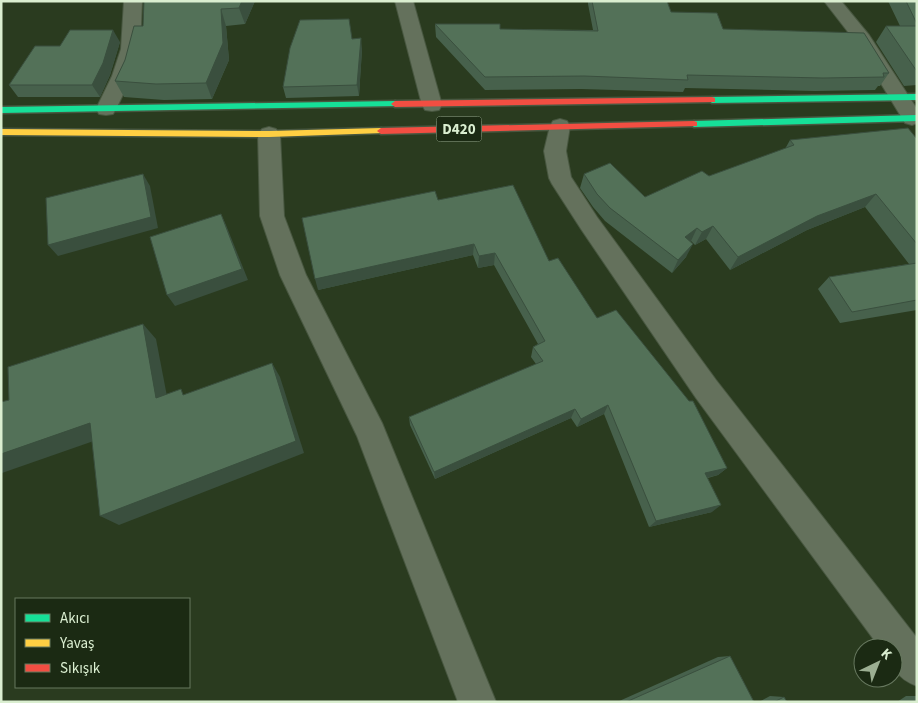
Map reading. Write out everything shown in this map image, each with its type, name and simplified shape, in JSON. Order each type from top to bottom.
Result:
[{"type":"highway","name":"D420","points":[[1,110],[908,97]]},
{"type":"highway","name":"D420","points":[[1,132],[269,134],[914,118]]},
{"type":"street","points":[[106,109],[122,77],[132,40],[131,10],[134,1]]},
{"type":"street","points":[[404,1],[432,105]]},
{"type":"street","points":[[832,1],[908,97],[914,118]]},
{"type":"street","points":[[560,126],[555,152],[560,178],[589,223],[706,389],[917,668]]},
{"type":"street","points":[[269,134],[272,216],[293,275],[372,433],[477,702]]},
{"type":"building","points":[[144,1],[242,1],[239,8],[221,9],[223,43],[206,83],[156,84],[115,81],[125,60],[134,26],[143,26]]},
{"type":"building","points":[[592,1],[667,1],[671,12],[717,13],[723,29],[864,33],[889,73],[883,73],[884,77],[823,78],[687,75],[688,80],[584,76],[485,77],[435,24],[500,24],[500,29],[598,31]]},
{"type":"building","points":[[906,1],[917,1],[917,24]]},
{"type":"building","points":[[349,19],[352,39],[361,38],[357,85],[283,87],[290,48],[300,20]]},
{"type":"building","points":[[886,26],[917,26],[917,70],[916,70]]},
{"type":"building","points":[[70,30],[113,30],[103,63],[92,85],[9,85],[35,46],[60,46]]},
{"type":"building","points":[[908,128],[917,139],[917,244],[876,194],[817,216],[738,257],[713,226],[702,232],[697,228],[685,237],[693,244],[678,260],[610,208],[597,194],[584,174],[610,163],[645,197],[702,171],[709,176],[794,145],[790,140]]},
{"type":"building","points":[[143,174],[151,217],[48,245],[46,198]]},
{"type":"building","points":[[513,185],[549,261],[558,258],[597,318],[616,310],[689,401],[693,401],[727,468],[705,473],[721,505],[656,521],[608,405],[581,419],[575,409],[434,472],[409,417],[543,361],[533,347],[545,341],[495,253],[479,256],[474,244],[315,279],[302,218],[435,191],[438,200]]},
{"type":"building","points":[[221,214],[242,269],[167,295],[150,237]]},
{"type":"building","points":[[917,263],[917,300],[852,312],[829,277]]},
{"type":"building","points":[[143,324],[156,398],[181,389],[183,395],[272,363],[296,441],[100,516],[90,423],[1,454],[1,402],[9,400],[8,367]]},
{"type":"building","points":[[730,656],[754,702],[626,702]]},
{"type":"building","points":[[784,697],[787,702],[774,702]]},
{"type":"traffic: fast","points":[[712,100],[917,97]]},
{"type":"traffic: fast","points":[[1,110],[395,104]]},
{"type":"traffic: fast","points":[[694,124],[917,118]]},
{"type":"traffic: slow","points":[[1,132],[269,134],[381,131]]},
{"type":"traffic: jam","points":[[395,104],[712,100]]},
{"type":"traffic: jam","points":[[381,131],[694,124]]}]
